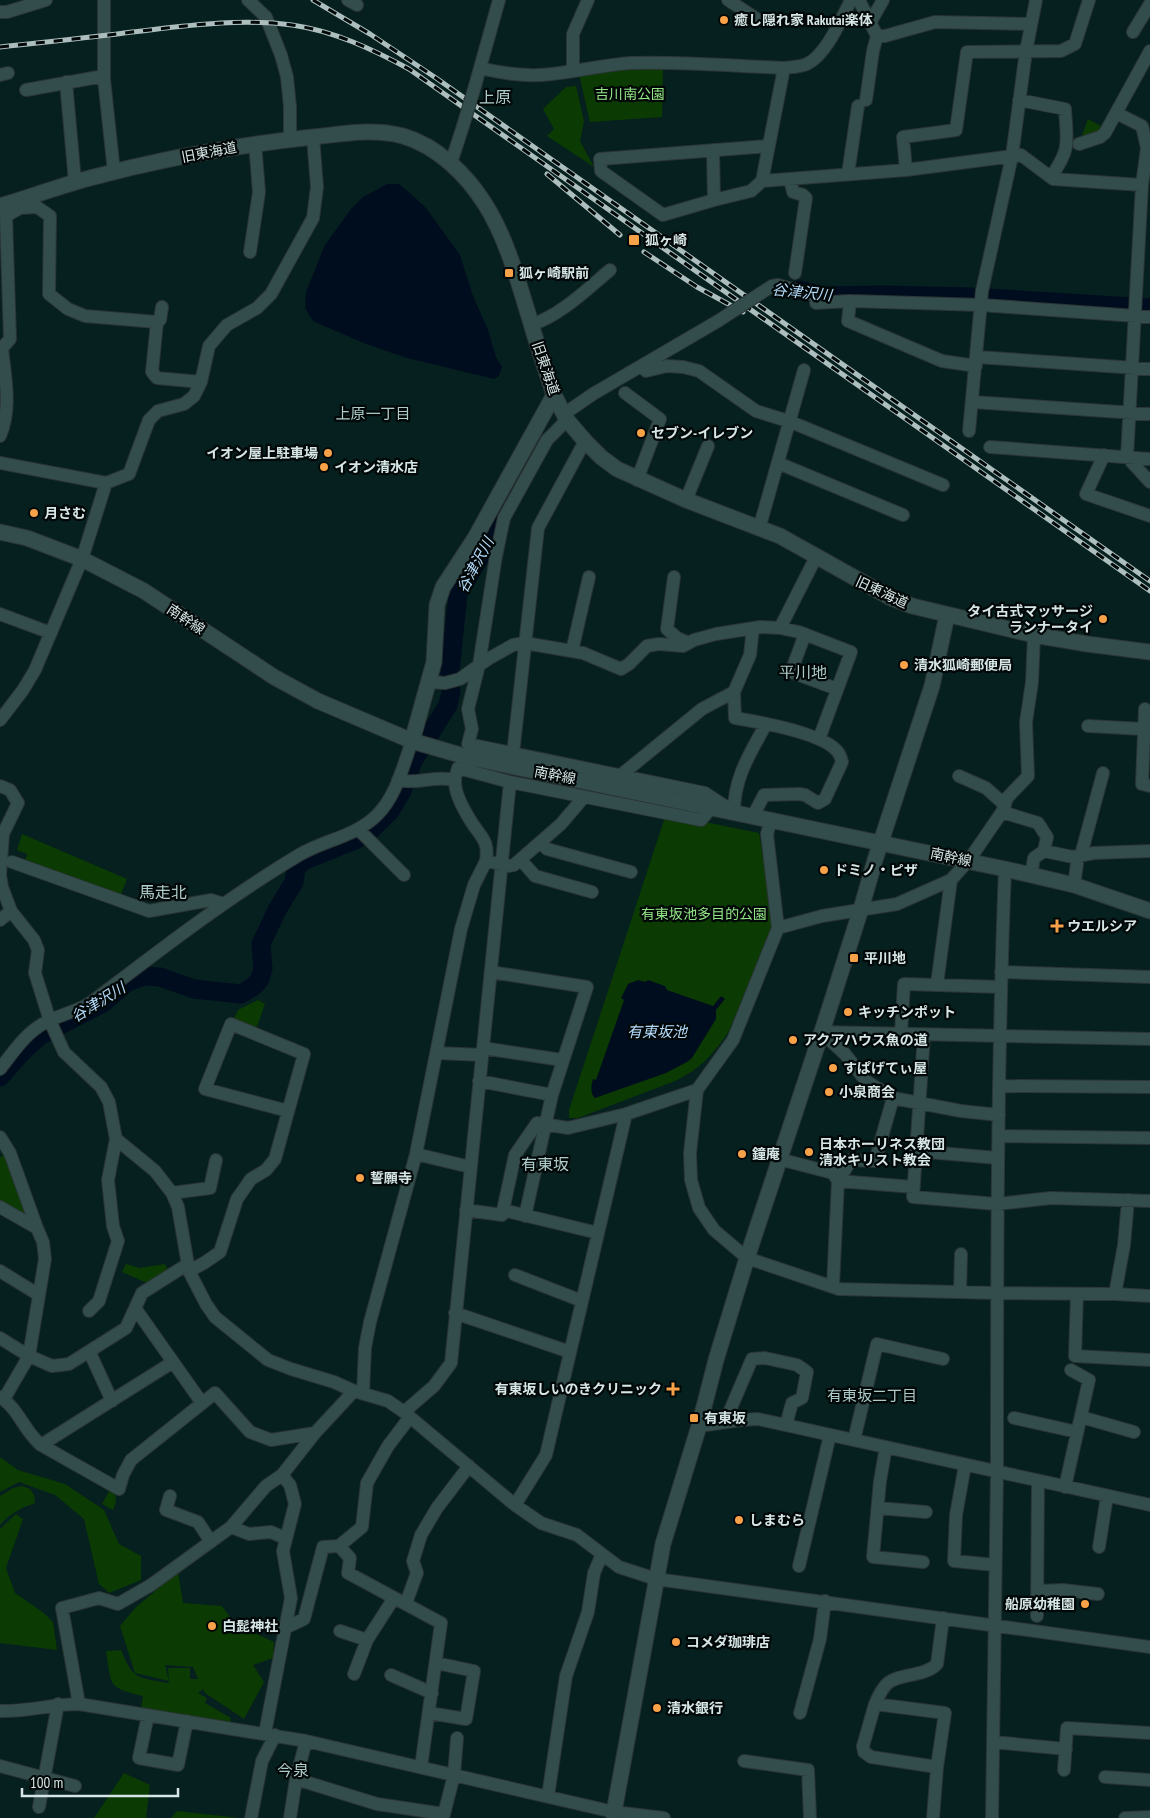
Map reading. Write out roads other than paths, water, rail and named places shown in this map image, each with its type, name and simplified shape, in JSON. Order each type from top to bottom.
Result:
[{"type":"street","points":[[0,12],[7,12],[46,0]]},
{"type":"street","points":[[104,0],[104,76],[114,172]]},
{"type":"street","points":[[248,0],[266,17],[281,56],[290,107],[290,139]]},
{"type":"street","points":[[451,163],[499,0]]},
{"type":"street","points":[[573,71],[573,34],[588,0]]},
{"type":"street","points":[[728,0],[757,19]]},
{"type":"street","points":[[480,68],[521,75],[550,74],[634,63],[798,67],[809,63],[817,56],[830,39],[851,0]]},
{"type":"street","points":[[848,174],[877,36],[859,0]]},
{"type":"street","points":[[870,23],[884,0]]},
{"type":"street","points":[[969,431],[982,291],[1012,156],[1026,51],[1036,0]]},
{"type":"street","points":[[906,170],[903,137],[956,130],[968,52],[1061,51],[1075,44],[1089,0]]},
{"type":"street","points":[[1133,32],[1150,4]]},
{"type":"street","points":[[877,36],[885,36],[935,22],[1031,24]]},
{"type":"street","points":[[1080,144],[1100,137],[1144,72],[1150,51]]},
{"type":"street","points":[[769,146],[600,159],[600,171],[663,216],[714,200],[751,192],[762,181],[769,146],[784,68]]},
{"type":"street","points":[[26,90],[104,76]]},
{"type":"street","points":[[66,82],[75,182]]},
{"type":"street","points":[[1019,100],[1065,109],[1067,146],[1064,160],[1051,177]]},
{"type":"street","points":[[1116,113],[1146,126],[1147,169],[1142,185],[1145,219],[1131,368],[1127,457],[1150,482]]},
{"type":"street","name":"旧東海道","points":[[0,206],[20,204],[75,182],[114,172],[255,143],[345,132],[401,135],[415,140],[437,152],[451,163],[484,204],[502,235],[554,395],[566,417],[585,442],[617,469],[637,480],[780,536],[891,598],[912,606],[1034,635],[1150,652]]},
{"type":"street","points":[[0,463],[106,483],[129,474],[149,420],[158,411],[184,404],[194,396],[201,382],[209,346],[227,325],[257,308],[271,294],[313,218],[317,188],[313,137]]},
{"type":"street","points":[[250,252],[259,192],[255,143]]},
{"type":"street","points":[[713,150],[714,200]]},
{"type":"street","points":[[762,181],[906,170],[1021,155],[1053,179],[1142,185]]},
{"type":"street","points":[[790,179],[793,192],[806,198],[795,273]]},
{"type":"street","points":[[0,436],[8,399],[2,348],[10,339],[6,216],[20,204],[37,207],[50,216],[49,294],[68,310],[85,316],[157,322]]},
{"type":"street","points":[[531,325],[544,320],[576,298],[610,270]]},
{"type":"street","points":[[734,812],[705,793],[468,744],[472,729],[468,709],[479,666],[496,556],[504,518],[547,440],[566,417],[593,394],[718,321],[772,286],[778,285],[817,296],[816,303],[850,301],[981,305],[1150,317]]},
{"type":"street","points":[[850,301],[848,321],[942,361],[1150,369]]},
{"type":"street","points":[[162,307],[160,320],[157,322],[152,372],[157,378],[201,382]]},
{"type":"street","points":[[643,366],[646,371],[667,366],[699,371],[756,411],[791,422],[943,484]]},
{"type":"street","points":[[759,529],[791,422],[804,370]]},
{"type":"street","points":[[625,393],[660,420],[637,480]]},
{"type":"street","points":[[2,1062],[38,1026],[90,1003],[224,904],[300,854],[352,833],[376,816],[390,798],[412,741],[429,682],[436,645],[437,605],[443,587],[475,538],[554,395]]},
{"type":"street","points":[[972,402],[1150,414]]},
{"type":"street","points":[[513,754],[538,528],[585,442]]},
{"type":"street","points":[[686,500],[708,446]]},
{"type":"street","points":[[990,447],[1150,459]]},
{"type":"street","points":[[1104,455],[1086,494],[1150,516]]},
{"type":"street","points":[[778,463],[904,515]]},
{"type":"street","points":[[0,720],[31,676],[51,633],[82,559],[106,483]]},
{"type":"street","name":"南幹線","points":[[0,532],[27,538],[82,559],[144,591],[266,672],[318,701],[412,741],[467,757],[1031,874],[1074,885],[1150,911]]},
{"type":"street","points":[[780,628],[816,557]]},
{"type":"street","points":[[674,576],[666,629],[676,638],[689,643]]},
{"type":"street","points":[[572,651],[589,577]]},
{"type":"street","points":[[0,614],[51,633]]},
{"type":"street","points":[[614,1815],[663,1544],[700,1426],[716,1360],[746,1258],[862,909],[881,843],[932,686],[947,615]]},
{"type":"street","points":[[429,682],[445,683],[460,679],[513,645],[525,643],[583,653],[621,669],[629,664],[647,646],[659,644],[682,646],[716,634],[753,628],[780,628],[805,634],[851,652],[819,739]]},
{"type":"street","points":[[753,628],[750,655],[734,692],[735,718],[766,724],[819,739],[838,751],[842,762],[825,798],[818,803],[805,795],[799,794],[764,795],[753,816]]},
{"type":"street","points":[[805,634],[791,672],[837,689]]},
{"type":"street","points":[[778,928],[822,916],[897,904],[951,880],[969,860],[1004,808],[1007,798],[1028,776],[1026,722],[1032,682],[1034,635]]},
{"type":"street","points":[[621,775],[702,709],[734,692]]},
{"type":"street","points":[[1145,709],[1142,784],[1150,786]]},
{"type":"street","points":[[734,812],[734,797],[740,774],[766,724]]},
{"type":"street","points":[[1088,726],[1143,729]]},
{"type":"street","points":[[79,1704],[62,1608],[99,1598],[118,1604],[151,1585],[212,1542],[231,1527],[266,1486],[282,1475],[315,1433],[358,1392],[370,1322],[416,1154],[460,928],[474,885],[486,861],[487,847],[484,838],[472,822],[459,796],[454,780],[458,768],[510,782],[701,820],[712,807]]},
{"type":"street","points":[[1074,885],[1080,856],[1104,773]]},
{"type":"street","points":[[959,776],[986,788],[1004,808],[1038,823],[1048,837],[1044,852]]},
{"type":"street","points":[[398,780],[411,782],[445,778],[454,780]]},
{"type":"street","points":[[285,1628],[304,1619],[324,1547],[339,1546],[362,1527],[367,1483],[407,1414],[434,1386],[451,1363],[510,782]]},
{"type":"street","points":[[0,786],[10,790],[18,804],[3,834],[0,875],[2,887],[11,911],[34,940],[38,950],[35,973],[50,1021],[64,1052],[101,1087],[109,1102],[116,1139],[108,1180],[113,1226],[118,1241],[99,1301],[89,1311]]},
{"type":"street","points":[[486,861],[514,865],[561,824],[584,797]]},
{"type":"street","points":[[771,820],[767,834],[778,928],[733,1040],[697,1090],[690,1153],[691,1180],[700,1208],[714,1230],[746,1258],[839,1289],[1150,1296]]},
{"type":"street","points":[[358,829],[404,875]]},
{"type":"street","points":[[541,842],[547,849],[631,872]]},
{"type":"street","points":[[1031,874],[1034,858],[1044,852],[1080,856],[1094,853],[1150,851]]},
{"type":"street","points":[[521,860],[535,876],[592,892]]},
{"type":"street","points":[[12,862],[149,911],[211,900],[224,904]]},
{"type":"street","points":[[992,1818],[997,1204],[1001,972],[1005,869]]},
{"type":"street","points":[[937,984],[951,880]]},
{"type":"street","points":[[0,920],[11,911]]},
{"type":"street","points":[[491,972],[587,987],[552,1095],[525,1216]]},
{"type":"street","points":[[1001,972],[1150,977]]},
{"type":"street","points":[[901,1033],[904,984],[1001,987]]},
{"type":"street","points":[[0,1338],[29,1356],[52,1366],[69,1364],[126,1328],[142,1293],[188,1267],[204,1263],[220,1252],[237,1199],[251,1179],[266,1170],[275,1159],[304,1054],[231,1024],[205,1089],[288,1111]]},
{"type":"street","points":[[821,1032],[1150,1039]]},
{"type":"street","points":[[821,1032],[845,1054],[866,1082],[893,1098],[999,1116]]},
{"type":"street","points":[[924,1035],[913,1197],[997,1204],[1051,1198],[1150,1202]]},
{"type":"street","points":[[437,1053],[483,1051],[562,1060]]},
{"type":"street","points":[[480,1081],[552,1095]]},
{"type":"street","points":[[999,1086],[1150,1087]]},
{"type":"street","points":[[466,1210],[502,1215],[515,1155],[537,1123],[568,1128],[626,1114],[697,1090]]},
{"type":"street","points":[[833,1286],[838,1181],[851,1160],[875,1161],[893,1098]]},
{"type":"street","points":[[515,1505],[546,1455],[626,1114]]},
{"type":"street","points":[[999,1136],[1150,1138]]},
{"type":"street","points":[[0,1137],[10,1153],[37,1228],[44,1242],[45,1259],[29,1356],[2,1398],[17,1412],[31,1437],[41,1446],[119,1489],[123,1475],[132,1460],[215,1393],[250,1432],[271,1440],[315,1433]]},
{"type":"street","points":[[116,1139],[155,1171],[172,1193],[178,1208],[188,1267],[206,1304],[215,1317],[268,1360],[388,1401],[407,1414],[515,1505],[541,1523],[577,1535],[619,1567],[656,1579],[1150,1647]]},
{"type":"street","points":[[916,1152],[998,1158]]},
{"type":"street","points":[[416,1154],[470,1167]]},
{"type":"street","points":[[779,1159],[833,1173],[838,1181]]},
{"type":"street","points":[[172,1193],[210,1188],[216,1160]]},
{"type":"street","points":[[838,1181],[914,1187]]},
{"type":"street","points":[[1115,1294],[1124,1245],[1128,1200]]},
{"type":"street","points":[[0,1207],[37,1228]]},
{"type":"street","points":[[503,1210],[598,1234]]},
{"type":"street","points":[[960,1292],[961,1254]]},
{"type":"street","points":[[0,1272],[39,1295]]},
{"type":"street","points":[[515,1275],[582,1300]]},
{"type":"street","points":[[1077,1294],[1076,1356],[1150,1360]]},
{"type":"street","points":[[135,1308],[202,1403]]},
{"type":"street","points":[[455,1313],[570,1352]]},
{"type":"street","points":[[854,1440],[877,1344],[943,1359]]},
{"type":"street","points":[[90,1352],[112,1401]]},
{"type":"street","points":[[726,1422],[752,1359],[765,1358],[798,1365],[807,1372],[802,1398],[792,1403],[786,1425]]},
{"type":"street","points":[[41,1446],[174,1362]]},
{"type":"street","points":[[1065,1486],[1089,1380],[1071,1370]]},
{"type":"street","points":[[1081,1417],[1134,1432]]},
{"type":"street","points":[[1014,1418],[1077,1432]]},
{"type":"street","points":[[700,1426],[758,1419],[1150,1505]]},
{"type":"street","points":[[799,1566],[830,1434]]},
{"type":"street","points":[[886,1447],[880,1481],[874,1557],[923,1562]]},
{"type":"street","points":[[965,1465],[956,1515],[954,1560],[995,1566]]},
{"type":"street","points":[[354,1674],[367,1640],[400,1601],[417,1573],[413,1561],[422,1535],[437,1508],[469,1466]]},
{"type":"street","points":[[250,1818],[270,1734],[291,1598],[283,1551],[295,1504],[290,1485],[282,1475]]},
{"type":"street","points":[[1037,1616],[1038,1481]]},
{"type":"street","points":[[170,1496],[166,1510],[198,1522],[212,1542]]},
{"type":"street","points":[[1099,1547],[1107,1496]]},
{"type":"street","points":[[878,1508],[926,1512]]},
{"type":"street","points":[[231,1527],[249,1534],[271,1532],[285,1538]]},
{"type":"street","points":[[339,1546],[350,1558],[348,1573],[441,1622],[421,1767]]},
{"type":"street","points":[[548,1796],[566,1676],[588,1612],[594,1573],[602,1554]]},
{"type":"street","points":[[1038,1591],[1063,1590],[1098,1594]]},
{"type":"street","points":[[800,1713],[820,1638],[825,1602]]},
{"type":"street","points":[[937,1767],[871,1757],[864,1752],[863,1746],[875,1704],[881,1691],[889,1682],[932,1670],[937,1664],[943,1618]]},
{"type":"street","points":[[340,1631],[367,1640]]},
{"type":"street","points":[[429,1713],[466,1719],[474,1671],[436,1663]]},
{"type":"street","points":[[391,1675],[432,1693]]},
{"type":"street","points":[[39,1806],[58,1704]]},
{"type":"street","points":[[0,1711],[15,1712],[58,1704],[79,1704],[270,1734],[548,1796],[614,1815],[664,1818]]},
{"type":"street","points":[[875,1704],[945,1713],[937,1767],[933,1818]]},
{"type":"street","points":[[148,1715],[139,1758],[178,1765],[187,1721]]},
{"type":"street","points":[[1064,1770],[1067,1728],[1150,1733]]},
{"type":"street","points":[[296,1779],[377,1804],[443,1816],[454,1775],[457,1738]]},
{"type":"street","points":[[290,1818],[296,1779],[306,1741]]},
{"type":"street","points":[[993,1742],[1066,1749]]},
{"type":"street","points":[[744,1761],[808,1770],[810,1818]]},
{"type":"street","points":[[0,1766],[75,1786]]},
{"type":"street","points":[[1105,1777],[1150,1780]]},
{"type":"street","points":[[1125,1818],[1150,1818]]},
{"type":"water","points":[[387,184],[399,184],[426,208],[460,255],[473,296],[488,330],[496,357],[502,367],[499,376],[494,379],[407,358],[366,344],[313,321],[305,308],[306,292],[325,245],[351,209],[363,197]]},
{"type":"water","name":"有東坂池","points":[[638,980],[645,982],[648,980],[665,986],[667,990],[713,1006],[721,996],[725,999],[716,1010],[716,1019],[692,1058],[687,1062],[666,1073],[595,1098],[591,1087],[592,1081],[593,1079],[596,1080],[624,1000],[621,998],[628,984]]},
{"type":"waterway","name":"谷津沢川","points":[[799,290],[823,296],[972,297],[1150,308]]},
{"type":"waterway","name":"谷津沢川","points":[[0,1077],[22,1052],[41,1035],[103,1003],[126,983],[135,979],[145,976],[160,977],[194,989],[241,994],[254,986],[260,979],[263,968],[261,944],[277,910],[294,882],[296,869],[303,861],[355,840],[369,832],[390,811],[402,791],[413,761],[448,705],[451,692],[450,671],[458,594],[483,552],[494,526],[510,498]]},
{"type":"railway","points":[[313,0],[370,34],[436,78],[1150,581]]},
{"type":"railway","points":[[0,47],[192,25],[252,22],[308,28],[338,36],[381,55],[409,69],[1150,591]]},
{"type":"railway","points":[[547,174],[620,235]]},
{"type":"railway","points":[[644,252],[697,287],[743,312]]},
{"type":"place","name":"癒し隠れ家 Rakutai楽体","points":[[724,20]]},
{"type":"place","name":"狐ヶ崎","points":[[634,240]]},
{"type":"place","name":"狐ヶ崎駅前","points":[[509,273]]},
{"type":"place","name":"セブン-イレブン","points":[[641,433]]},
{"type":"place","name":"イオン屋上駐車場","points":[[328,453]]},
{"type":"place","name":"イオン清水店","points":[[324,467]]},
{"type":"place","name":"月さむ","points":[[34,513]]},
{"type":"place","name":"タイ古式マッサージ ランナータイ","points":[[1103,619]]},
{"type":"place","name":"清水狐崎郵便局","points":[[904,665]]},
{"type":"place","name":"ドミノ・ピザ","points":[[824,870]]},
{"type":"place","name":"ウエルシア","points":[[1057,926]]},
{"type":"place","name":"平川地","points":[[854,958]]},
{"type":"place","name":"キッチンポット","points":[[848,1012]]},
{"type":"place","name":"アクアハウス魚の道","points":[[793,1040]]},
{"type":"place","name":"すぱげてぃ屋","points":[[833,1068]]},
{"type":"place","name":"小泉商会","points":[[829,1092]]},
{"type":"place","name":"日本ホーリネス教団 清水キリスト教会","points":[[809,1152]]},
{"type":"place","name":"鐘庵","points":[[742,1154]]},
{"type":"place","name":"誓願寺","points":[[360,1178]]},
{"type":"place","name":"有東坂しいのきクリニック","points":[[673,1389]]},
{"type":"place","name":"有東坂","points":[[694,1418]]},
{"type":"place","name":"しまむら","points":[[739,1520]]},
{"type":"place","name":"船原幼稚園","points":[[1085,1604]]},
{"type":"place","name":"白髭神社","points":[[212,1626]]},
{"type":"place","name":"コメダ珈琲店","points":[[676,1642]]},
{"type":"place","name":"清水銀行","points":[[657,1708]]},
{"type":"district","name":"上原","points":[[495,97]]},
{"type":"district","name":"上原一丁目","points":[[373,413]]},
{"type":"district","name":"平川地","points":[[803,672]]},
{"type":"district","name":"馬走北","points":[[163,892]]},
{"type":"district","name":"有東坂","points":[[545,1164]]},
{"type":"district","name":"有東坂二丁目","points":[[872,1395]]},
{"type":"district","name":"今泉","points":[[293,1770]]},
{"type":"park label","name":"吉川南公園","points":[[630,94]]},
{"type":"park label","name":"有東坂池多目的公園","points":[[704,914]]}]
